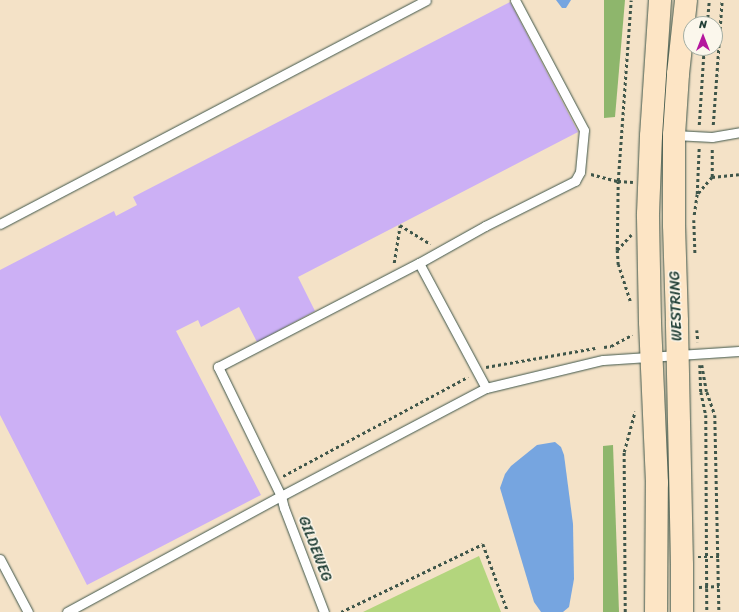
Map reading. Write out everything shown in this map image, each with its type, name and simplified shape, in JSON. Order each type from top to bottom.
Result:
[{"type":"main road","name":"WESTRING","points":[[660,0],[666,73],[674,136],[674,232],[678,356],[682,612]]},
{"type":"main road","name":"WESTRING","points":[[656,612],[657,483],[642,357],[648,214],[666,73],[686,0]]},
{"type":"lane","points":[[0,224],[426,0]]},
{"type":"lane","points":[[392,277],[485,226],[575,181],[580,172],[584,130],[515,0]]},
{"type":"lane","points":[[674,136],[712,137],[739,132]]},
{"type":"lane","points":[[419,263],[486,388]]},
{"type":"lane","name":"GILDEWEG","points":[[324,612],[284,508],[281,496],[218,367],[392,277]]},
{"type":"lane","points":[[67,612],[281,496],[486,388],[568,367],[603,360],[700,355],[739,351]]},
{"type":"lane","points":[[0,559],[28,612]]},
{"type":"path","points":[[630,305],[630,299],[618,265],[618,181],[631,0]]},
{"type":"path","points":[[708,16],[709,0]]},
{"type":"path","points":[[704,56],[699,136],[698,194],[712,177],[712,137],[722,0]]},
{"type":"path","points":[[580,172],[618,181]]},
{"type":"path","points":[[712,177],[739,174]]},
{"type":"path","points":[[392,277],[400,224],[432,244]]},
{"type":"path","points":[[632,329],[642,357]]},
{"type":"path","points":[[700,355],[707,392],[715,415],[719,612]]},
{"type":"path","points":[[700,355],[701,392],[706,415],[708,557],[707,612]]},
{"type":"path","points":[[626,612],[624,452],[636,405]]},
{"type":"path","points":[[341,612],[483,544],[508,612]]},
{"type":"path","points":[[693,557],[719,557]]},
{"type":"path","points":[[693,586],[719,586]]},
{"type":"green space","points":[[604,0],[625,0],[615,117],[604,118]]},
{"type":"green space","points":[[613,445],[619,612],[603,612],[603,446]]},
{"type":"green space","points":[[479,556],[501,612],[363,612]]},
{"type":"water","points":[[556,0],[571,0],[566,8],[562,8]]},
{"type":"water","points":[[555,442],[561,447],[564,455],[573,524],[574,579],[569,607],[563,612],[541,612],[534,602],[500,488],[505,474],[511,466],[537,445]]},
{"type":"building","points":[[510,2],[578,132],[298,277],[315,311],[257,342],[239,307],[201,327],[198,320],[176,331],[261,495],[87,585],[0,415],[0,270],[114,211],[116,216],[137,205],[133,197]]}]
